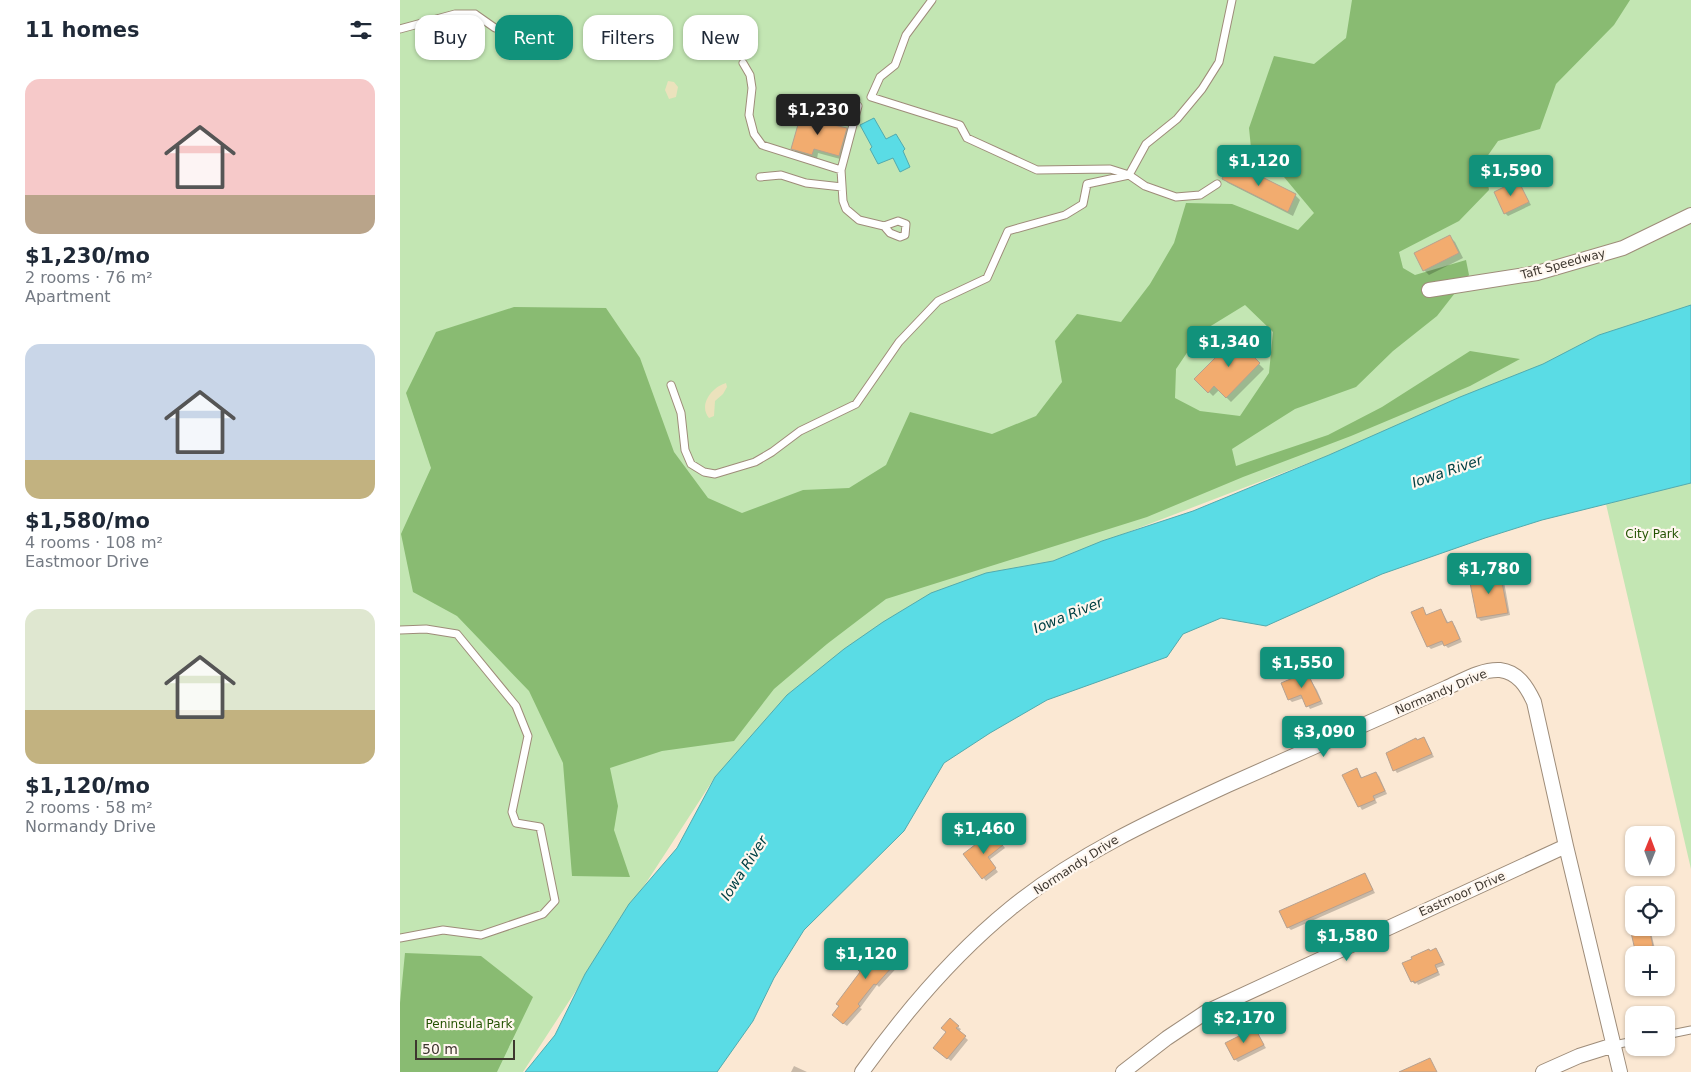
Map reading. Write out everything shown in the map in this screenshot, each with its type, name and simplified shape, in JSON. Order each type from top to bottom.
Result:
[{"type":"street","name":"Taft Speedway","points":[[1428,290],[1537,273],[1623,248],[1691,215]]},
{"type":"street","name":"Normandy Drive","points":[[862,1072],[924,991],[959,956],[1011,908],[1090,853],[1168,812],[1486,671],[1501,670],[1511,673],[1520,679],[1528,688],[1534,702],[1620,1072]]},
{"type":"street","name":"Eastmoor Drive","points":[[1123,1072],[1167,1038],[1206,1012],[1566,846]]},
{"type":"street","points":[[1543,1072],[1578,1056],[1614,1045]]},
{"type":"lane","points":[[932,0],[906,36],[895,65],[880,77],[871,97],[960,125],[967,138],[1037,170],[1110,169],[1129,175],[1145,186],[1176,198],[1200,195],[1217,184]]},
{"type":"lane","points":[[671,385],[681,413],[685,450],[691,464],[704,472],[715,474],[755,462],[800,431],[856,404],[899,342],[938,301],[987,278],[1008,231],[1066,215],[1082,204],[1087,184],[1129,175],[1146,144],[1177,119],[1202,89],[1219,62],[1232,0]]},
{"type":"lane","points":[[400,29],[456,14],[475,14],[495,28]]},
{"type":"lane","points":[[743,63],[750,74],[752,88],[749,116],[754,134],[762,145],[841,170]]},
{"type":"lane","points":[[858,106],[841,170],[843,201],[846,209],[859,220],[884,226]]},
{"type":"lane","points":[[760,177],[781,175],[806,183],[842,187]]},
{"type":"lane","points":[[400,630],[426,629],[456,634],[516,706],[528,736],[512,812],[516,823],[540,827],[555,901],[543,914],[481,935],[443,930],[400,938]]},
{"type":"lane","points":[[1675,1033],[1691,1030]]},
{"type":"lane","points":[[1614,1045],[1625,1043]]},
{"type":"green space","points":[[400,0],[1691,0],[1691,316],[1053,561],[715,777],[523,1072],[400,1072]]},
{"type":"green space","points":[[1352,0],[1630,0],[1614,25],[1556,84],[1540,129],[1498,141],[1484,161],[1489,190],[1459,221],[1399,252],[1403,268],[1415,275],[1466,260],[1469,275],[1437,316],[1393,351],[1356,387],[1295,409],[1232,449],[1236,466],[1328,435],[1382,407],[1470,351],[1520,359],[1470,386],[1351,436],[1243,477],[1147,517],[886,599],[827,644],[774,689],[734,741],[662,751],[610,768],[618,806],[614,830],[630,877],[572,876],[563,763],[529,691],[457,616],[413,592],[401,534],[431,468],[406,393],[436,332],[514,307],[606,308],[640,358],[674,452],[708,498],[742,513],[803,490],[849,488],[886,465],[910,412],[992,434],[1036,416],[1062,382],[1055,341],[1077,314],[1121,322],[1150,284],[1174,243],[1186,203],[1232,204],[1298,230],[1314,213],[1284,177],[1252,158],[1249,128],[1274,56],[1314,64],[1346,38]],"holes":[[[1245,305],[1273,332],[1269,373],[1240,416],[1200,411],[1175,398],[1176,369],[1201,332]]]},
{"type":"green space","name":"City Park","points":[[1691,483],[1691,869],[1606,504]]},
{"type":"green space","name":"Peninsula Park","points":[[405,953],[481,956],[533,997],[497,1072],[400,1072],[400,1003]]},
{"type":"sand","points":[[668,81],[674,82],[678,87],[676,97],[669,99],[665,90]]},
{"type":"sand","points":[[726,383],[727,387],[723,394],[715,401],[714,416],[709,418],[705,408],[708,397],[716,388]]},
{"type":"water","points":[[874,118],[886,139],[896,134],[905,149],[903,151],[910,167],[900,172],[893,158],[878,164],[870,149],[872,147],[860,125]]},
{"type":"water","name":"Iowa River","points":[[1691,305],[1691,483],[1542,520],[1485,538],[1382,574],[1266,626],[1221,618],[1183,634],[1167,657],[1047,700],[990,733],[944,763],[904,831],[804,930],[774,978],[753,1021],[717,1072],[525,1072],[555,1035],[585,974],[629,904],[677,848],[715,777],[787,695],[844,649],[883,622],[931,593],[986,573],[1053,561],[1102,541],[1193,511],[1329,455],[1460,397],[1543,364],[1599,335]]},
{"type":"building","points":[[801,114],[847,128],[839,156],[814,149],[812,155],[791,149]]},
{"type":"building","points":[[1230,161],[1296,194],[1288,212],[1222,179]]},
{"type":"building","points":[[1518,180],[1529,202],[1504,214],[1494,192]]},
{"type":"building","points":[[1450,235],[1459,253],[1423,271],[1414,253]]},
{"type":"building","points":[[1240,333],[1253,346],[1248,351],[1260,363],[1226,398],[1214,386],[1208,393],[1194,379]]},
{"type":"building","points":[[1500,572],[1508,613],[1477,618],[1469,578]]},
{"type":"building","points":[[1423,607],[1426,615],[1441,609],[1447,623],[1452,621],[1460,639],[1444,646],[1442,641],[1427,647],[1411,612]]},
{"type":"building","points":[[1307,672],[1321,701],[1306,707],[1301,695],[1288,700],[1281,683]]},
{"type":"building","points":[[1424,737],[1432,754],[1393,771],[1386,753],[1416,738],[1417,740]]},
{"type":"building","points":[[1357,768],[1361,778],[1376,772],[1385,791],[1373,796],[1375,800],[1358,807],[1342,775]]},
{"type":"building","points":[[993,831],[1003,845],[988,857],[996,868],[982,879],[963,854]]},
{"type":"building","points":[[1365,873],[1373,890],[1287,928],[1279,911]]},
{"type":"building","points":[[1632,936],[1651,936],[1653,946],[1634,946]]},
{"type":"building","points":[[882,941],[901,957],[876,985],[874,984],[858,1004],[860,1006],[843,1024],[832,1015],[839,1006],[836,1004],[860,972],[853,965],[862,956],[866,960]]},
{"type":"building","points":[[1436,948],[1443,962],[1435,965],[1438,972],[1414,983],[1414,981],[1411,982],[1402,963],[1429,949],[1430,951]]},
{"type":"building","points":[[950,1018],[959,1026],[956,1028],[966,1036],[947,1059],[933,1048],[946,1032],[941,1028]]},
{"type":"building","points":[[1255,1028],[1264,1045],[1234,1060],[1225,1043]]},
{"type":"building","points":[[1430,1058],[1437,1072],[1399,1072]]}]
